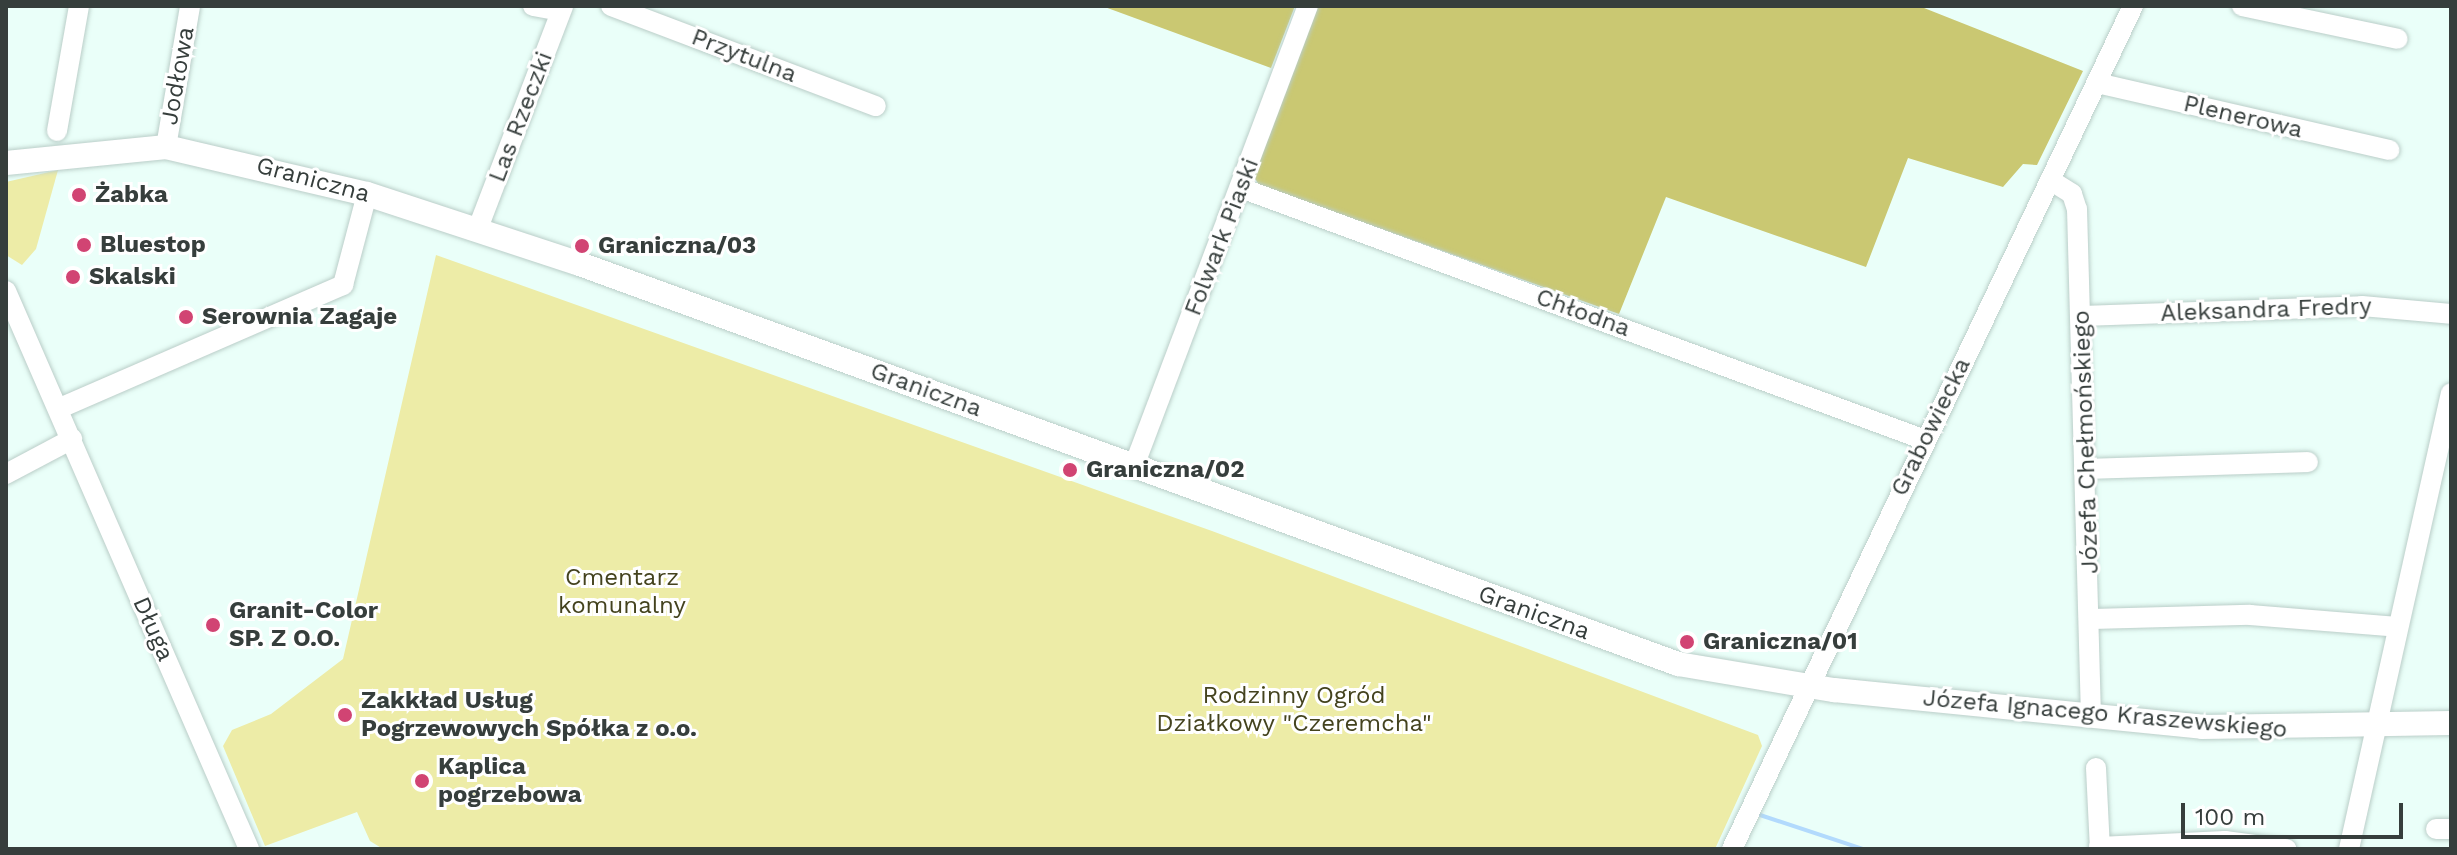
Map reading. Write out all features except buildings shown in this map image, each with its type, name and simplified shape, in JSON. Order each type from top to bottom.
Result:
[{"type":"main road","name":"Graniczna","points":[[6,163],[166,147],[367,194],[478,228],[1678,664],[1807,686]]},
{"type":"main road","name":"Graniczna","points":[[6,171],[34,161]]},
{"type":"main road","name":"Józefa Ignacego Kraszewskiego","points":[[1807,686],[2217,728],[2378,728],[2451,723]]},
{"type":"street","points":[[57,131],[79,6]]},
{"type":"street","name":"Jodłowa","points":[[166,147],[190,6]]},
{"type":"street","points":[[533,6],[562,8]]},
{"type":"street","name":"Przytulna","points":[[611,6],[876,106]]},
{"type":"street","name":"Folwark Piaski","points":[[1134,466],[1308,6]]},
{"type":"street","name":"Grabowiecka","points":[[1732,849],[2133,6]]},
{"type":"street","points":[[2242,6],[2398,39]]},
{"type":"street","name":"Las Rzeczki","points":[[478,228],[562,8]]},
{"type":"street","name":"Plenerowa","points":[[2097,83],[2389,150]]},
{"type":"street","name":"Józefa Chełmońskiego","points":[[2050,180],[2072,194],[2077,209],[2092,619],[2091,717]]},
{"type":"street","name":"Chłodna","points":[[1241,188],[1925,440]]},
{"type":"street","points":[[60,408],[343,285],[367,194]]},
{"type":"street","name":"Długa","points":[[6,291],[60,408],[249,849]]},
{"type":"street","name":"Aleksandra Fredry","points":[[2082,316],[2362,306],[2451,314]]},
{"type":"street","points":[[2349,849],[2451,393]]},
{"type":"street","points":[[6,474],[72,439]]},
{"type":"street","points":[[2087,469],[2308,462]]},
{"type":"street","points":[[2092,619],[2250,615],[2398,627]]},
{"type":"street","points":[[2096,768],[2100,848],[2225,841],[2286,849]]},
{"type":"green space","points":[[58,170],[36,249],[22,265],[6,255],[6,182]]},
{"type":"green space","name":"Cmentarz komunalny","points":[[436,255],[1212,531],[1758,735],[1762,746],[1715,849],[383,849],[370,841],[357,812],[265,846],[223,746],[232,730],[271,714],[343,659]]},
{"type":"shaded area","points":[[1102,6],[1295,6],[1271,68]]},
{"type":"shaded area","points":[[1314,6],[1919,6],[2083,71],[2037,165],[2023,164],[2003,187],[1908,158],[1866,267],[1666,197],[1619,314],[1259,185],[1250,170]]},
{"type":"waterway","points":[[1760,815],[1863,849]]},
{"type":"place","name":"Żabka","points":[[79,195]]},
{"type":"place","name":"Bluestop","points":[[84,245]]},
{"type":"place","name":"Graniczna/03","points":[[582,246]]},
{"type":"place","name":"Skalski","points":[[73,277]]},
{"type":"place","name":"Serownia Zagaje","points":[[186,317]]},
{"type":"place","name":"Graniczna/02","points":[[1070,470]]},
{"type":"place","name":"Granit-Color SP. Z O.O.","points":[[213,625]]},
{"type":"place","name":"Graniczna/01","points":[[1687,642]]},
{"type":"place","name":"Zakkład Usług Pogrzewowych Spółka z o.o.","points":[[345,715]]},
{"type":"place","name":"Kaplica pogrzebowa","points":[[422,781]]},
{"type":"park label","name":"Rodzinny Ogród Działkowy \"Czeremcha\"","points":[[1294,710]]}]
